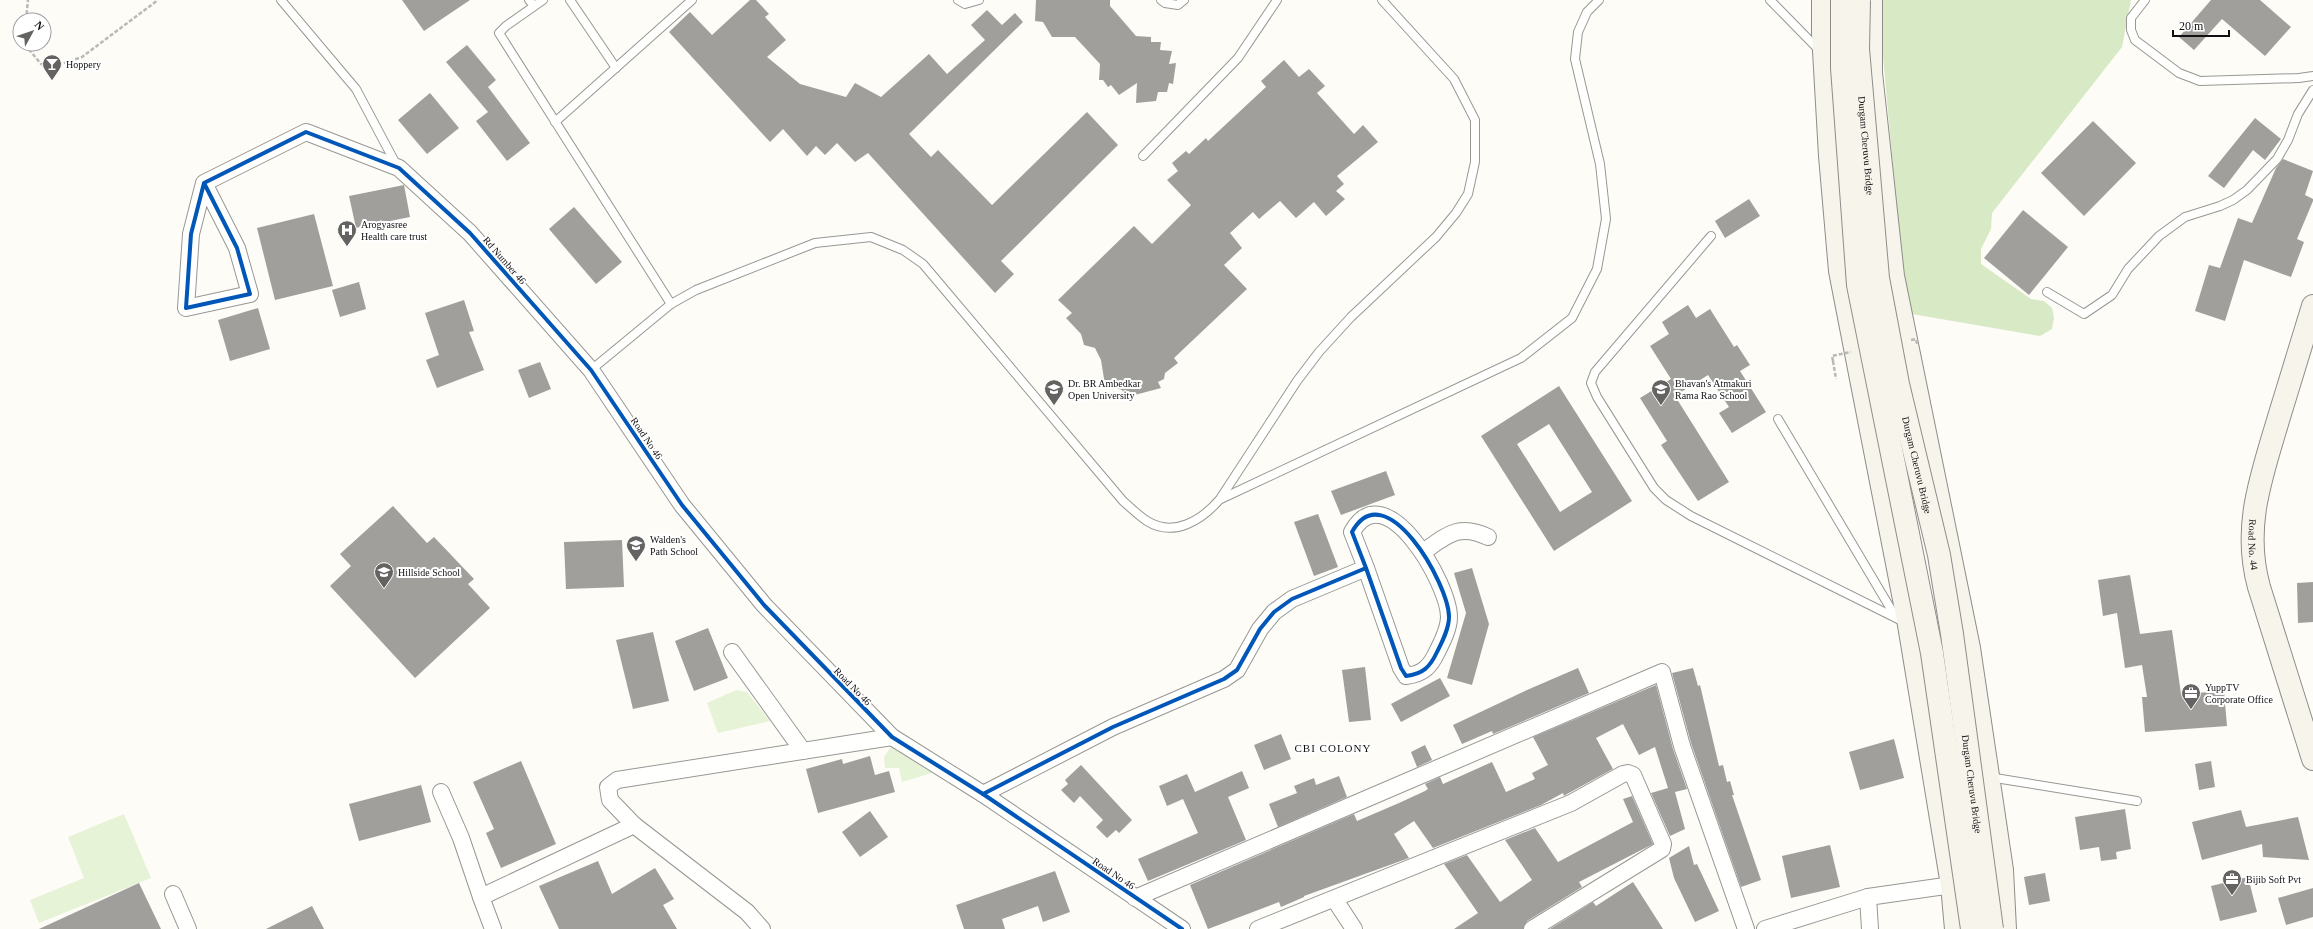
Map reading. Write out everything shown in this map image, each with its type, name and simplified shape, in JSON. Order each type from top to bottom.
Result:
[{"type":"main road","points":[[1823,0],[1830,156],[1840,271],[1902,621],[1952,885],[1956,929]]},
{"type":"main road","name":"Durgam Cheruvu Bridge","points":[[1842,0],[1842,68],[1858,285],[1932,653],[1972,929]]},
{"type":"main road","name":"Durgam Cheruvu Bridge","points":[[1859,0],[1858,49],[1878,278],[1898,384],[1939,555],[1952,634],[1992,929]]},
{"type":"main road","points":[[1871,0],[1871,73],[1893,276],[1969,648],[2002,870],[2005,929]]},
{"type":"main road","name":"Road No. 44","points":[[2313,306],[2256,494],[2252,537],[2253,565],[2259,587],[2313,759]]},
{"type":"main road","points":[[1902,621],[1969,648]]},
{"type":"street","points":[[204,183],[237,248],[250,294],[186,308],[191,234],[204,183],[306,132],[399,168]]},
{"type":"street","name":"Rd Number 46","points":[[399,168],[470,233],[591,370]]},
{"type":"street","name":"Road No 46","points":[[591,370],[682,505],[764,605],[892,737],[983,794],[1182,929]]},
{"type":"street","points":[[1372,515],[1392,518],[1405,530],[1423,552],[1446,598],[1449,618],[1443,642],[1432,663],[1418,675],[1406,676],[1401,668],[1366,568],[1352,532],[1358,522],[1372,515]]},
{"type":"street","points":[[1423,552],[1444,537],[1460,530],[1475,531],[1488,537]]},
{"type":"street","points":[[983,794],[1113,727],[1224,679],[1237,670],[1260,629],[1274,612],[1292,599],[1366,568]]},
{"type":"street","points":[[732,652],[803,751]]},
{"type":"street","points":[[1135,898],[1662,672],[1682,746],[1746,929]]},
{"type":"street","points":[[762,929],[747,912],[634,825],[610,800],[608,787],[617,780],[892,737]]},
{"type":"street","points":[[1258,929],[1335,900],[1571,803],[1623,774],[1628,773],[1633,775],[1663,844],[1662,849],[1532,929]]},
{"type":"street","points":[[441,792],[461,838],[493,929]]},
{"type":"street","points":[[481,897],[634,825]]},
{"type":"street","points":[[1765,929],[1868,897],[1952,885]]},
{"type":"street","points":[[172,894],[188,929]]},
{"type":"street","points":[[1868,897],[1870,929]]},
{"type":"street","points":[[1335,900],[1354,929]]},
{"type":"lane","points":[[281,0],[356,89],[399,168]]},
{"type":"lane","points":[[543,0],[532,3],[499,33],[671,304]]},
{"type":"lane","points":[[570,0],[616,68]]},
{"type":"lane","points":[[555,122],[692,0]]},
{"type":"lane","points":[[958,0],[965,4],[979,0]]},
{"type":"lane","points":[[1161,0],[1165,3],[1178,5],[1184,0]]},
{"type":"lane","points":[[1143,156],[1238,58],[1277,0]]},
{"type":"lane","points":[[591,370],[671,304],[696,290],[815,243],[871,237],[904,250],[923,264],[1123,502],[1147,522],[1165,529],[1188,525],[1210,511],[1220,499],[1297,381],[1319,352],[1351,317],[1436,237],[1456,214],[1468,194],[1475,162],[1475,120],[1454,79],[1382,0]]},
{"type":"lane","points":[[1220,499],[1521,358],[1572,318],[1597,269],[1606,219],[1600,164],[1575,59],[1578,32],[1587,12],[1599,0]]},
{"type":"lane","points":[[1770,0],[1825,56]]},
{"type":"lane","points":[[2145,0],[2131,18],[2131,30],[2135,40],[2179,73],[2200,81],[2299,78],[2313,76]]},
{"type":"lane","points":[[2047,292],[2084,314],[2112,295],[2128,269],[2159,236],[2185,217],[2233,200],[2277,159],[2288,140],[2298,114],[2313,90]]},
{"type":"lane","points":[[1711,236],[1595,372],[1591,383],[1597,397],[1654,488],[1666,500],[1691,516],[1902,621]]},
{"type":"lane","points":[[1778,419],[1902,621]]},
{"type":"lane","points":[[1988,777],[2137,801]]},
{"type":"path","points":[[27,12],[28,0]]},
{"type":"path","points":[[31,52],[41,64],[61,64],[82,57],[158,0]]},
{"type":"path","points":[[1833,361],[1836,379]]},
{"type":"green space","points":[[1878,0],[2131,0],[2122,47],[1992,213],[1991,229],[1981,249],[1981,264],[2031,299],[2044,301],[2052,308],[2054,318],[2052,329],[2040,336],[1906,313]]},
{"type":"green space","points":[[736,690],[747,692],[770,721],[718,733],[707,703]]},
{"type":"green space","points":[[902,746],[935,772],[902,782],[899,768],[885,768],[884,757],[891,747]]},
{"type":"green space","points":[[124,814],[151,878],[39,923],[30,900],[84,878],[68,837]]},
{"type":"building","points":[[402,0],[470,0],[424,31]]},
{"type":"building","points":[[750,0],[756,0],[769,14],[765,17],[786,40],[767,57],[800,84],[846,97],[855,83],[881,97],[929,54],[947,74],[985,40],[971,25],[987,10],[1002,25],[1015,13],[1023,22],[909,134],[931,157],[938,150],[992,205],[1087,112],[1118,145],[1001,261],[1014,274],[995,293],[868,153],[855,162],[837,143],[825,155],[816,146],[807,156],[783,129],[770,142],[669,32],[690,12],[712,35]]},
{"type":"building","points":[[1036,0],[1110,0],[1110,6],[1136,36],[1151,37],[1151,42],[1161,42],[1160,50],[1172,51],[1169,64],[1176,63],[1173,84],[1169,83],[1167,92],[1158,92],[1156,101],[1136,103],[1137,83],[1119,95],[1111,85],[1108,87],[1103,80],[1099,80],[1100,64],[1075,37],[1052,37],[1043,22],[1035,21]]},
{"type":"building","points":[[2211,0],[2260,0],[2291,27],[2265,56],[2222,19],[2194,50],[2179,37]]},
{"type":"building","points":[[467,45],[496,80],[488,87],[530,143],[507,161],[476,121],[488,112],[446,62]]},
{"type":"building","points":[[1284,60],[1299,77],[1309,69],[1325,86],[1317,93],[1354,134],[1363,125],[1378,142],[1337,176],[1344,184],[1336,191],[1345,199],[1326,216],[1314,202],[1296,218],[1280,201],[1259,219],[1253,212],[1230,233],[1242,248],[1224,265],[1247,289],[1174,358],[1178,363],[1165,373],[1164,379],[1158,382],[1161,388],[1131,396],[1124,395],[1122,390],[1105,385],[1101,360],[1095,348],[1084,345],[1081,334],[1066,318],[1072,313],[1058,300],[1134,226],[1152,244],[1191,205],[1167,180],[1178,171],[1172,163],[1186,151],[1189,154],[1206,138],[1208,141],[1266,87],[1261,81]]},
{"type":"building","points":[[430,93],[459,128],[427,154],[398,120]]},
{"type":"building","points":[[2255,118],[2281,139],[2265,160],[2253,150],[2224,188],[2208,176]]},
{"type":"building","points":[[2093,121],[2136,163],[2084,216],[2041,173]]},
{"type":"building","points":[[2283,159],[2313,171],[2305,195],[2313,199],[2313,201],[2297,239],[2304,242],[2291,277],[2244,260],[2225,321],[2195,311],[2209,265],[2220,268],[2238,218],[2252,223],[2276,168]]},
{"type":"building","points":[[404,185],[410,217],[356,228],[349,196]]},
{"type":"building","points":[[1749,199],[1760,216],[1725,238],[1715,221]]},
{"type":"building","points":[[574,207],[622,262],[596,284],[549,229]]},
{"type":"building","points":[[2023,210],[2068,247],[2029,295],[1984,258]]},
{"type":"building","points":[[314,214],[333,286],[275,300],[257,228]]},
{"type":"building","points":[[359,282],[366,309],[340,317],[332,290]]},
{"type":"building","points":[[464,300],[474,331],[469,332],[484,370],[437,388],[426,360],[439,355],[425,313]]},
{"type":"building","points":[[1688,305],[1696,318],[1710,309],[1734,347],[1737,345],[1750,365],[1740,371],[1766,412],[1732,433],[1719,413],[1729,407],[1708,375],[1675,396],[1729,482],[1698,501],[1661,445],[1667,441],[1640,398],[1671,379],[1650,346],[1669,334],[1662,322]]},
{"type":"building","points":[[258,308],[270,349],[230,361],[218,320]]},
{"type":"building","points":[[540,362],[551,389],[529,398],[518,370]]},
{"type":"building","points":[[1559,386],[1632,501],[1554,551],[1481,436]],"holes":[[[1549,424],[1592,492],[1560,512],[1517,444]]]},
{"type":"building","points":[[1386,471],[1395,495],[1341,515],[1331,491]]},
{"type":"building","points":[[393,506],[427,543],[434,537],[474,579],[468,584],[490,608],[415,678],[330,586],[351,566],[340,554]]},
{"type":"building","points":[[1318,514],[1338,567],[1314,576],[1294,522]]},
{"type":"building","points":[[622,540],[624,587],[566,589],[564,542]]},
{"type":"building","points":[[1472,568],[1489,624],[1472,685],[1447,678],[1466,613],[1454,573]]},
{"type":"building","points":[[2130,575],[2140,634],[2172,630],[2181,694],[2224,691],[2227,726],[2145,732],[2142,697],[2147,697],[2142,665],[2125,668],[2117,613],[2103,616],[2098,580]]},
{"type":"building","points":[[2313,582],[2313,622],[2298,623],[2297,583]]},
{"type":"building","points":[[708,628],[728,678],[694,691],[675,641]]},
{"type":"building","points":[[653,632],[669,701],[633,709],[616,640]]},
{"type":"building","points":[[1365,667],[1371,720],[1349,722],[1342,670]]},
{"type":"building","points":[[1578,668],[1589,693],[1493,734],[1492,731],[1462,744],[1453,725]]},
{"type":"building","points":[[1693,668],[1698,686],[1700,685],[1719,766],[1723,765],[1727,782],[1730,781],[1734,795],[1732,795],[1761,880],[1741,887],[1691,743],[1672,673]]},
{"type":"building","points":[[1440,678],[1450,696],[1401,722],[1391,704]]},
{"type":"building","points":[[1656,685],[1673,749],[1687,789],[1675,792],[1685,829],[1670,836],[1651,793],[1668,788],[1655,747],[1639,755],[1623,724],[1596,738],[1613,769],[1564,796],[1563,793],[1541,805],[1433,848],[1414,821],[1394,834],[1409,858],[1304,896],[1281,907],[1279,902],[1208,929],[1190,885],[1354,814],[1357,821],[1399,803],[1425,791],[1428,789],[1425,784],[1440,777],[1443,784],[1492,762],[1506,792],[1535,779],[1532,773],[1548,765],[1533,737]]},
{"type":"building","points":[[1281,734],[1291,759],[1264,770],[1254,745]]},
{"type":"building","points":[[1894,739],[1904,778],[1860,790],[1849,752]]},
{"type":"building","points":[[1425,745],[1432,760],[1417,767],[1411,752]]},
{"type":"building","points":[[870,756],[875,775],[889,771],[895,792],[818,813],[806,769],[842,759],[843,764]]},
{"type":"building","points":[[521,761],[556,844],[501,868],[486,833],[494,829],[473,782]]},
{"type":"building","points":[[2211,761],[2215,787],[2199,790],[2195,764]]},
{"type":"building","points":[[1081,765],[1132,820],[1119,833],[1116,830],[1107,838],[1096,827],[1103,820],[1080,796],[1074,803],[1061,790],[1068,784],[1065,780]]},
{"type":"building","points":[[1242,771],[1249,788],[1228,797],[1246,840],[1148,881],[1138,859],[1198,833],[1183,799],[1167,806],[1159,786],[1187,774],[1195,792]]},
{"type":"building","points":[[1339,776],[1347,797],[1278,827],[1269,804],[1297,793],[1294,786],[1314,778],[1316,785]]},
{"type":"building","points":[[421,785],[431,822],[359,841],[349,804]]},
{"type":"building","points":[[1632,796],[1653,844],[1579,882],[1582,887],[1527,921],[1523,929],[1454,929],[1478,913],[1444,864],[1467,855],[1500,902],[1532,880],[1505,840],[1535,828],[1558,862],[1633,822],[1623,799]]},
{"type":"building","points":[[2125,809],[2131,849],[2116,852],[2117,859],[2101,861],[2099,847],[2080,850],[2075,817]]},
{"type":"building","points":[[2241,810],[2246,827],[2298,817],[2309,860],[2263,857],[2262,844],[2202,860],[2192,822]]},
{"type":"building","points":[[870,811],[888,837],[860,857],[842,832]]},
{"type":"building","points":[[1830,845],[1840,887],[1791,898],[1782,856]]},
{"type":"building","points":[[1689,846],[1694,865],[1697,864],[1719,911],[1695,922],[1674,878],[1669,858]]},
{"type":"building","points":[[598,861],[612,894],[655,868],[674,899],[663,905],[677,929],[559,929],[539,886]]},
{"type":"building","points":[[1055,871],[1070,912],[1043,922],[1038,906],[1002,919],[1005,929],[964,929],[956,905]]},
{"type":"building","points":[[2045,873],[2050,901],[2029,905],[2024,877]]},
{"type":"building","points":[[2248,877],[2257,912],[2220,921],[2211,886]]},
{"type":"building","points":[[1633,882],[1663,929],[1550,929],[1593,902],[1596,906]]},
{"type":"building","points":[[139,883],[161,929],[39,929]]},
{"type":"building","points":[[2313,888],[2313,917],[2286,925],[2278,898]]},
{"type":"building","points":[[312,906],[324,929],[266,929]]},
{"type":"cycle path","points":[[204,183],[237,248],[250,294],[186,308],[191,234],[204,183],[306,132],[399,168],[470,233],[591,370],[682,505],[764,605],[892,737],[983,794],[1182,929]]},
{"type":"cycle path","points":[[983,794],[1113,727],[1224,679],[1237,670],[1260,629],[1274,612],[1292,599],[1366,568],[1401,668],[1406,676],[1417,674],[1429,666],[1448,626],[1449,617],[1446,601],[1438,581],[1427,560],[1413,540],[1397,524],[1381,515],[1366,517],[1352,532],[1366,568]]},
{"type":"place","name":"Hoppery","points":[[52,81]]},
{"type":"place","name":"Arogyasree Health care trust","points":[[347,247]]},
{"type":"place","name":"Dr. BR Ambedkar Open University","points":[[1054,406]]},
{"type":"place","name":"Bhavan's Atmakuri Rama Rao School","points":[[1661,406]]},
{"type":"place","name":"Walden's Path School","points":[[636,562]]},
{"type":"place","name":"Hillside School","points":[[384,589]]},
{"type":"place","name":"YuppTV Corporate Office","points":[[2191,710]]},
{"type":"place","name":"Bijib Soft Pvt","points":[[2232,896]]},
{"type":"district","name":"CBI COLONY","points":[[1333,748]]}]
